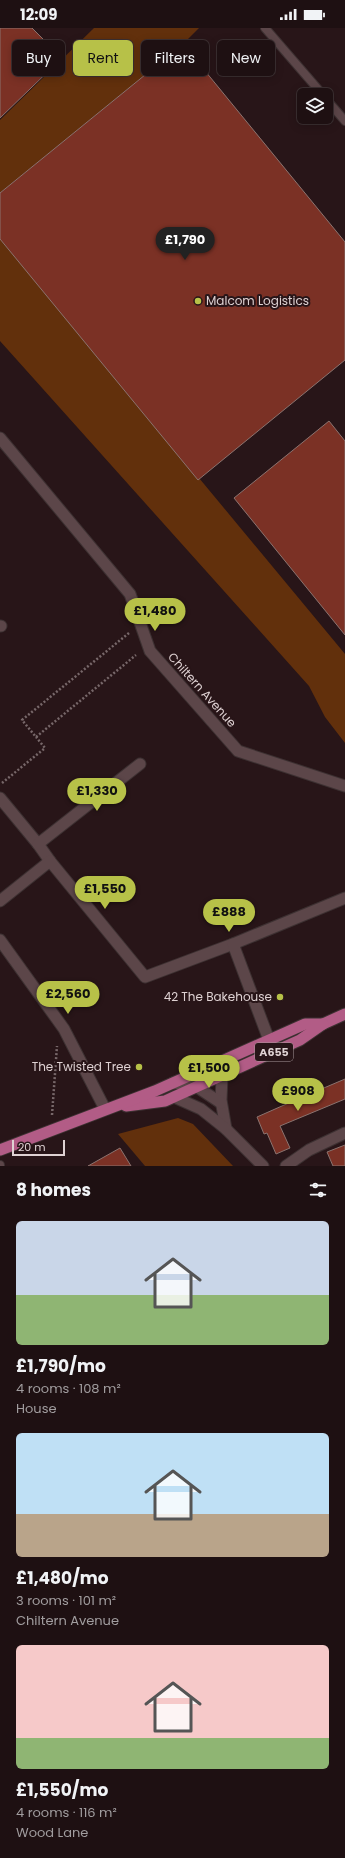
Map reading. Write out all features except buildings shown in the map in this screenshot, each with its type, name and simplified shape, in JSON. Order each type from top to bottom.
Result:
[{"type":"main road","name":"A655","points":[[107,1108],[165,1101],[300,1040],[323,1024],[345,1014]]},
{"type":"main road","name":"A655","points":[[0,1150],[173,1082],[305,1024],[323,1024]]},
{"type":"street","name":"Chiltern Avenue","points":[[0,438],[130,594],[150,651],[238,750],[345,786]]},
{"type":"street","points":[[38,844],[140,764]]},
{"type":"street","points":[[0,798],[145,977],[233,944],[345,898]]},
{"type":"street","points":[[0,901],[50,861]]},
{"type":"street","points":[[0,940],[64,1029],[107,1108]]},
{"type":"street","points":[[233,944],[270,1040]]},
{"type":"street","points":[[222,1076],[220,1088],[221,1103],[226,1129]]},
{"type":"street","points":[[173,1082],[186,1083],[197,1087],[221,1103]]},
{"type":"street","points":[[174,1097],[202,1109],[226,1129],[263,1166]]},
{"type":"street","points":[[286,1166],[309,1150],[345,1134]]},
{"type":"lane","points":[[265,28],[317,88]]},
{"type":"lane","points":[[333,107],[345,121]]},
{"type":"path","points":[[0,785],[45,748],[22,720],[140,624]]},
{"type":"path","points":[[36,737],[148,646]]},
{"type":"path","points":[[52,1130],[56,1047],[64,1029]]},
{"type":"shaded area","points":[[94,28],[199,28],[187,40],[141,40],[141,76],[144,76],[0,193],[0,120],[45,76],[65,76],[65,56],[73,49],[73,76],[133,76],[133,40],[82,40]]},
{"type":"shaded area","points":[[0,238],[345,654],[345,743],[325,717],[309,686],[0,341]]},
{"type":"shaded area","points":[[178,1118],[193,1124],[233,1166],[145,1166],[118,1134]]},
{"type":"place","name":"Malcom Logistics","points":[[198,301]]},
{"type":"place","name":"42 The Bakehouse","points":[[280,997]]},
{"type":"place","name":"The Twisted Tree","points":[[139,1067]]}]
